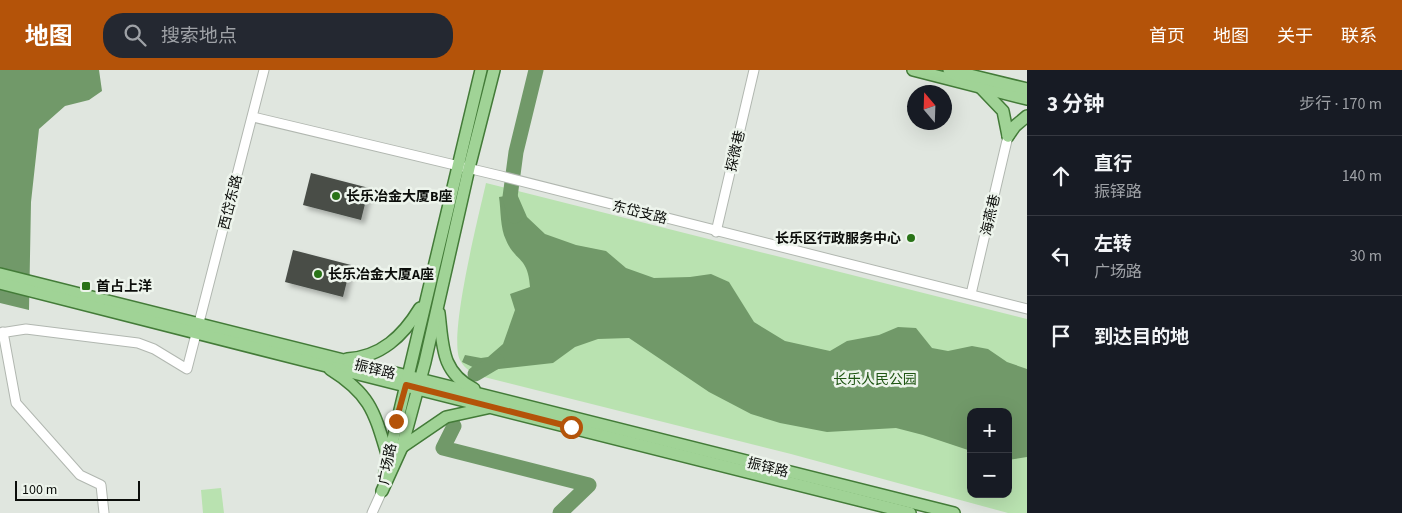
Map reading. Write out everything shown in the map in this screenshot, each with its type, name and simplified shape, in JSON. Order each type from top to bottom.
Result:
[{"type":"main road","name":"广场路","points":[[382,491],[388,457],[481,70]]},
{"type":"main road","name":"广场路","points":[[382,491],[402,447],[419,384],[469,168],[494,70]]},
{"type":"main road","points":[[913,70],[1027,99]]},
{"type":"main road","points":[[950,70],[1027,90]]},
{"type":"main road","points":[[979,86],[1003,111],[1008,136]]},
{"type":"main road","points":[[1008,136],[1019,122],[1027,116]]},
{"type":"main road","name":"振铎路","points":[[0,274],[34,287],[198,329],[323,364],[407,381],[954,513]]},
{"type":"main road","name":"振铎路","points":[[0,283],[34,287]]},
{"type":"main road","points":[[337,359],[371,355],[386,347],[411,322],[425,300]]},
{"type":"main road","points":[[438,303],[443,349],[452,372],[464,384],[492,402]]},
{"type":"main road","name":"振铎路","points":[[198,329],[337,359],[407,381]]},
{"type":"main road","points":[[323,364],[354,386],[366,398],[373,409],[388,457]]},
{"type":"main road","points":[[402,447],[446,417],[492,402]]},
{"type":"main road","name":"振铎路","points":[[492,402],[910,513]]},
{"type":"street","name":"西岱东路","points":[[2,332],[41,330],[138,343],[154,349],[187,369],[264,70]]},
{"type":"street","name":"探微巷","points":[[716,232],[754,70]]},
{"type":"street","name":"东岱支路","points":[[253,116],[469,168],[716,232],[1027,309]]},
{"type":"street","name":"海燕巷","points":[[970,294],[1008,136]]},
{"type":"street","points":[[2,332],[16,402],[80,475],[101,484],[104,513]]},
{"type":"street","points":[[372,513],[382,491]]},
{"type":"green space","name":"长乐人民公园","points":[[486,183],[1027,319],[1027,513],[1008,513],[791,454],[484,377],[470,371],[460,360],[457,347],[461,302]]},
{"type":"green space","points":[[221,488],[224,513],[203,513],[201,490]]},
{"type":"shaded area","points":[[0,70],[99,70],[102,91],[89,100],[65,106],[39,129],[31,202],[29,310],[0,303]]},
{"type":"shaded area","points":[[517,194],[527,217],[545,234],[576,245],[606,251],[626,268],[654,278],[690,277],[711,274],[729,282],[754,322],[785,341],[830,351],[847,341],[879,335],[898,327],[916,328],[932,348],[948,351],[972,346],[988,349],[1007,362],[1027,369],[1027,457],[1012,459],[1012,408],[967,408],[967,450],[896,428],[827,432],[780,423],[751,414],[709,392],[629,338],[598,339],[575,347],[553,363],[481,371],[462,362],[465,355],[481,358],[488,357],[503,344],[515,310],[510,294],[530,287],[529,277],[524,264],[513,252],[504,235],[499,197]]},
{"type":"building","name":"长乐冶金大厦B座","points":[[311,173],[369,188],[361,220],[303,205]]},
{"type":"building","name":"长乐冶金大厦A座","points":[[293,250],[351,265],[343,297],[285,282]]},
{"type":"waterway","points":[[515,216],[510,197],[516,152],[536,70]]},
{"type":"waterway","points":[[475,374],[497,361]]},
{"type":"waterway","points":[[454,426],[443,448],[589,485],[560,513]]},
{"type":"place","name":"长乐冶金大厦B座","points":[[336,196]]},
{"type":"place","name":"长乐区行政服务中心","points":[[911,238]]},
{"type":"place","name":"长乐冶金大厦A座","points":[[318,274]]},
{"type":"place","name":"首占上洋","points":[[86,286]]},
{"type":"route","points":[[396,421],[406,385],[571,427]]}]
